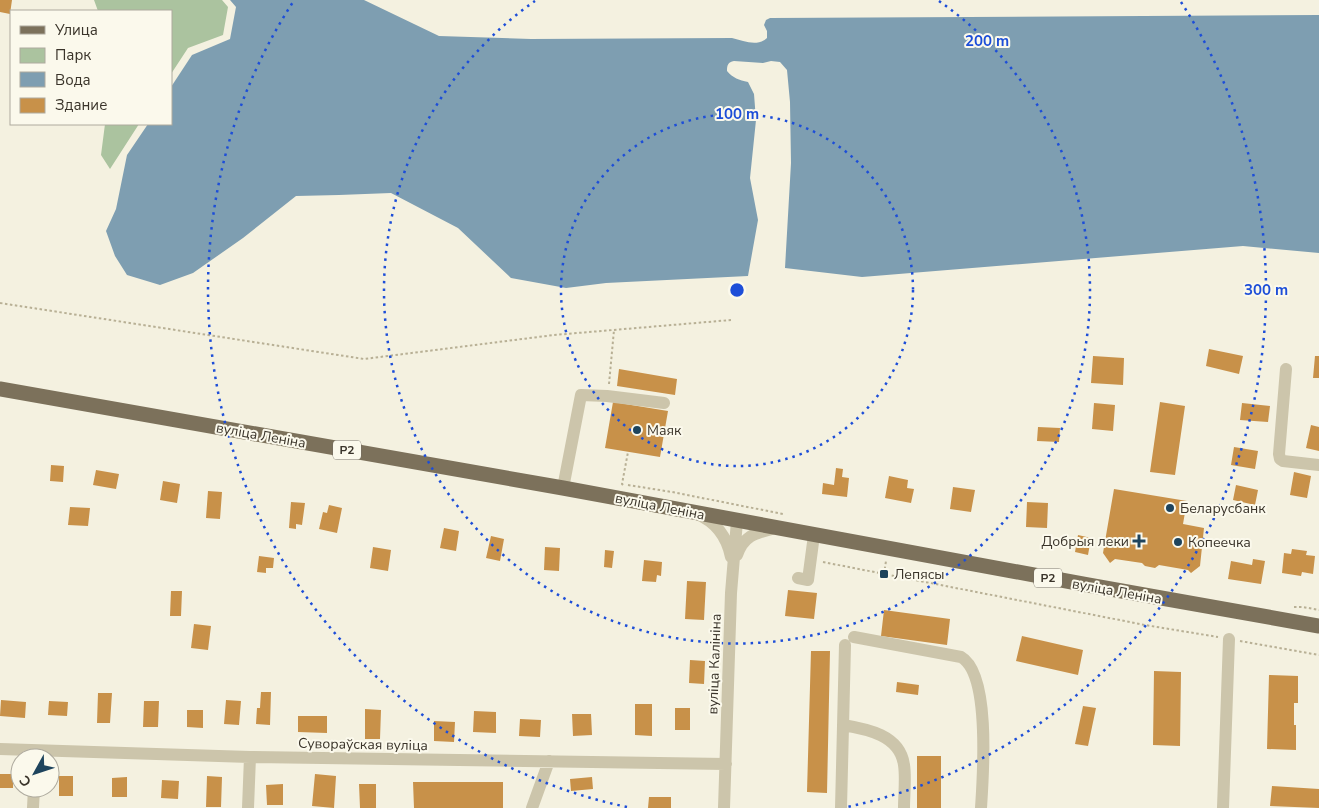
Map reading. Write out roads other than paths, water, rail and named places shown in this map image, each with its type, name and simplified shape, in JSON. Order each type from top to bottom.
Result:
[{"type":"main road","name":"вуліца Леніна","points":[[0,389],[563,488],[1319,626]]},
{"type":"street","points":[[1286,369],[1280,459],[1283,461],[1319,464]]},
{"type":"street","points":[[563,488],[581,395],[608,396],[664,403]]},
{"type":"street","points":[[694,513],[704,517],[724,536],[729,549],[733,570]]},
{"type":"street","name":"вуліца Калініна","points":[[724,808],[733,570],[737,521]]},
{"type":"street","points":[[733,570],[738,552],[744,541],[758,533],[777,528]]},
{"type":"street","points":[[798,578],[808,580],[814,535]]},
{"type":"street","points":[[1224,808],[1229,639]]},
{"type":"street","points":[[841,808],[843,725],[849,641],[965,659],[975,678],[981,699],[983,724],[982,808]]},
{"type":"street","points":[[843,725],[872,730],[894,744],[901,754],[904,764],[904,808]]},
{"type":"street","name":"Сувораўская вуліца","points":[[60,754],[726,764]]},
{"type":"street","points":[[248,808],[250,757]]},
{"type":"street","points":[[532,808],[549,762]]},
{"type":"water","points":[[230,0],[364,0],[439,36],[531,39],[732,38],[755,43],[767,38],[767,31],[764,25],[766,20],[770,18],[1319,15],[1319,253],[1243,246],[862,277],[785,268],[791,163],[790,102],[787,70],[780,62],[734,61],[728,64],[727,71],[736,78],[748,82],[754,94],[756,120],[750,178],[758,220],[748,276],[606,283],[566,288],[511,278],[458,228],[391,193],[296,196],[243,238],[193,273],[160,285],[127,275],[115,256],[106,231],[116,209],[127,155],[147,125],[172,125],[172,85],[192,55],[230,39],[236,7]]},
{"type":"place","name":"Маяк","points":[[637,430]]},
{"type":"place","name":"Беларусбанк","points":[[1170,508]]},
{"type":"place","name":"Добрыя леки","points":[[1139,541]]},
{"type":"place","name":"Копеечка","points":[[1178,542]]},
{"type":"place","name":"Лепясы","points":[[884,574]]}]
